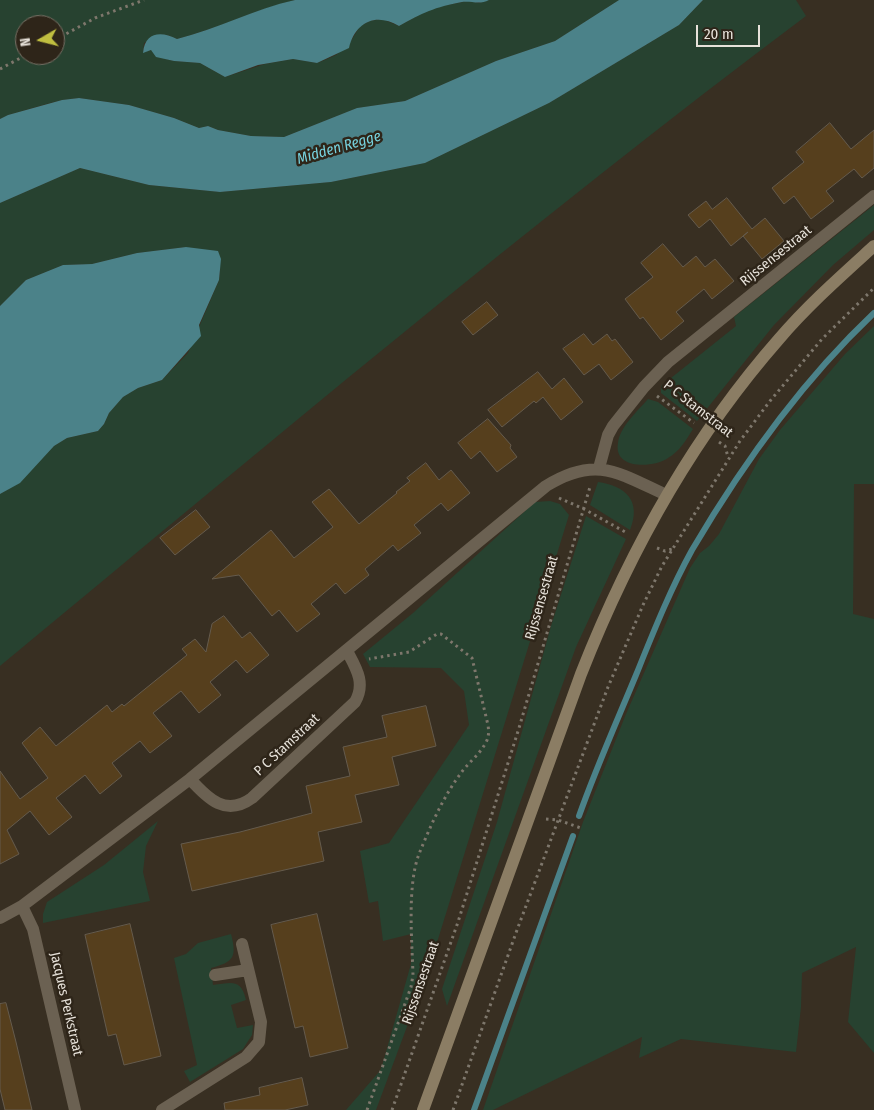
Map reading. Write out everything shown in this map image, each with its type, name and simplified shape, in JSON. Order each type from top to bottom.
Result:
[{"type":"main road","points":[[423,1110],[528,816],[591,648],[640,540],[706,433],[778,339],[827,288],[874,246]]},
{"type":"street","name":"Rijssensestraat","points":[[599,468],[608,436],[613,426],[644,387],[668,362],[874,196]]},
{"type":"street","points":[[0,918],[22,906],[190,779],[534,496],[564,476],[582,470],[599,468],[618,472],[666,495]]},
{"type":"street","name":"P C Stamstraat","points":[[190,779],[208,799],[220,804],[236,805],[247,801],[355,702],[361,685],[347,650]]},
{"type":"street","name":"Jacques Perkstraat","points":[[22,906],[33,929],[75,1110]]},
{"type":"street","points":[[162,1110],[246,1057],[255,1048],[261,1035],[261,1022],[242,944]]},
{"type":"street","points":[[215,975],[248,970]]},
{"type":"path","points":[[65,34],[95,18],[144,0]]},
{"type":"path","points":[[0,69],[15,61]]},
{"type":"path","points":[[453,1110],[608,687],[643,605],[672,549],[728,458],[770,401],[822,339],[874,288]]},
{"type":"path","name":"P C Stamstraat","points":[[644,387],[725,446],[728,458]]},
{"type":"path","name":"Rijssensestraat","points":[[392,1110],[458,922],[525,709],[592,482],[599,468]]},
{"type":"path","points":[[534,496],[553,496],[584,509],[610,525],[659,549],[665,551],[672,549]]},
{"type":"path","points":[[354,664],[372,658],[409,652],[437,634],[441,634],[472,658],[489,734],[486,743],[460,773],[447,794],[416,862],[413,888],[413,975],[411,986],[367,1110]]},
{"type":"path","points":[[528,816],[558,820],[581,828]]},
{"type":"green space","points":[[0,0],[295,0],[192,35],[177,39],[167,35],[160,35],[144,43],[143,52],[151,50],[166,59],[200,63],[225,77],[265,64],[293,59],[317,63],[336,55],[351,41],[360,26],[370,21],[382,19],[399,26],[432,8],[468,1],[479,3],[489,0],[619,0],[555,41],[496,61],[405,101],[357,108],[284,137],[251,136],[218,130],[208,126],[199,128],[174,118],[129,105],[79,98],[62,100],[0,119]]},
{"type":"green space","points":[[703,0],[796,0],[806,16],[601,174],[399,336],[0,666],[0,494],[20,482],[54,446],[67,438],[98,431],[109,413],[123,397],[138,388],[162,380],[188,353],[219,280],[220,270],[186,247],[137,253],[92,264],[63,265],[26,280],[0,306],[0,203],[80,168],[149,185],[220,192],[331,182],[425,163],[549,103],[679,25]]},
{"type":"green space","points":[[874,205],[874,230],[833,265],[774,325],[697,421],[661,393],[661,386],[736,326],[734,317]]},
{"type":"green space","points":[[874,326],[874,484],[854,484],[853,614],[874,619],[874,1053],[848,1022],[856,947],[802,973],[801,1007],[796,1052],[681,1039],[639,1058],[642,1037],[493,1110],[483,1110],[583,822],[626,714],[690,568],[700,553],[719,534],[759,459],[780,430],[845,354]]},
{"type":"green space","points":[[648,399],[658,402],[693,429],[679,449],[668,458],[654,464],[645,465],[628,462],[618,452],[619,437],[626,425]]},
{"type":"green space","points":[[598,482],[616,487],[629,496],[634,510],[630,530],[590,505]]},
{"type":"green space","points":[[550,501],[560,504],[569,515],[431,962],[376,1110],[346,1110],[382,1066],[411,964],[411,934],[383,941],[378,901],[369,903],[360,851],[389,843],[469,725],[464,691],[441,668],[370,667],[363,654],[413,613],[535,502]]},
{"type":"green space","points":[[586,516],[626,539],[576,647],[447,1006],[442,989],[497,822],[551,626]]},
{"type":"green space","points":[[158,821],[146,846],[143,872],[150,901],[43,923],[43,914],[47,902],[104,865]]},
{"type":"green space","points":[[231,934],[234,948],[232,957],[229,961],[211,968],[213,985],[230,983],[241,988],[246,1000],[231,1005],[237,1028],[253,1025],[252,1035],[243,1049],[190,1082],[184,1071],[197,1065],[174,958],[186,954],[198,943]]},
{"type":"water","points":[[295,0],[489,0],[479,3],[462,2],[436,8],[399,26],[382,20],[368,22],[356,32],[349,48],[317,63],[293,59],[258,65],[225,77],[200,63],[174,61],[156,57],[151,50],[143,53],[147,41],[155,35],[171,36],[177,39],[265,8]]},
{"type":"water","name":"Midden Regge","points":[[619,0],[703,0],[679,25],[549,103],[425,163],[331,182],[220,192],[149,185],[80,168],[0,203],[0,119],[8,115],[62,100],[79,98],[129,105],[174,118],[199,128],[208,126],[218,130],[251,136],[284,137],[357,108],[405,101],[496,61],[555,41]]},
{"type":"water","points":[[186,247],[218,251],[221,259],[219,280],[199,325],[201,336],[162,380],[138,388],[123,397],[109,413],[98,431],[67,438],[54,446],[20,483],[0,494],[0,306],[26,280],[63,265],[92,264],[137,253]]},
{"type":"building","points":[[830,123],[851,149],[874,130],[874,168],[862,178],[854,169],[826,191],[834,201],[811,219],[794,196],[784,204],[772,188],[804,162],[796,152]]},
{"type":"building","points":[[727,198],[752,229],[765,218],[784,241],[762,259],[743,236],[731,246],[710,219],[699,228],[688,215],[706,201],[712,209]]},
{"type":"building","points":[[663,244],[683,267],[696,256],[705,267],[715,259],[734,281],[712,299],[704,289],[676,312],[684,321],[661,340],[643,317],[640,319],[625,299],[653,277],[641,263]]},
{"type":"building","points":[[487,302],[498,315],[473,335],[462,322]]},
{"type":"building","points":[[584,334],[593,345],[607,334],[612,341],[615,339],[633,362],[611,380],[599,364],[584,375],[563,349]]},
{"type":"building","points":[[538,372],[552,389],[564,378],[583,402],[561,420],[543,397],[536,403],[534,401],[502,427],[488,410]]},
{"type":"building","points":[[488,419],[511,445],[510,448],[517,457],[497,472],[480,451],[471,459],[458,443]]},
{"type":"building","points":[[426,463],[439,480],[451,470],[470,493],[448,511],[441,503],[414,525],[421,533],[398,551],[393,545],[365,569],[369,575],[345,594],[336,583],[311,604],[320,614],[297,632],[279,610],[272,616],[239,575],[212,579],[271,530],[294,558],[333,527],[312,502],[329,489],[359,524],[397,493],[410,481],[407,478]]},
{"type":"building","points":[[196,510],[210,527],[175,555],[160,538]]},
{"type":"building","points":[[224,616],[242,638],[250,632],[269,655],[247,673],[236,660],[210,682],[221,695],[199,713],[181,691],[153,713],[172,736],[150,753],[140,741],[112,763],[122,776],[100,794],[85,775],[56,798],[72,817],[49,835],[30,811],[7,830],[19,854],[0,864],[0,771],[20,799],[48,778],[22,743],[40,727],[56,746],[107,705],[112,712],[122,704],[124,706],[187,655],[182,649],[195,639],[206,652],[212,624]]},
{"type":"building","points":[[426,706],[436,746],[392,757],[399,785],[355,795],[362,822],[318,832],[324,861],[192,891],[181,844],[240,832],[312,813],[306,786],[350,776],[343,747],[387,737],[382,716]]},
{"type":"building","points":[[317,914],[348,1048],[310,1057],[303,1026],[295,1028],[271,925]]},
{"type":"building","points":[[130,924],[161,1056],[124,1065],[116,1034],[108,1036],[85,935]]},
{"type":"building","points":[[6,1003],[32,1110],[5,1110],[0,1089],[0,1004]]},
{"type":"building","points":[[302,1078],[308,1105],[285,1110],[225,1110],[224,1103],[260,1095],[259,1088]]},
{"type":"waterway","points":[[579,816],[599,762],[655,628],[676,580],[692,550],[731,487],[798,395],[874,313]]},
{"type":"waterway","points":[[474,1110],[573,836]]}]
